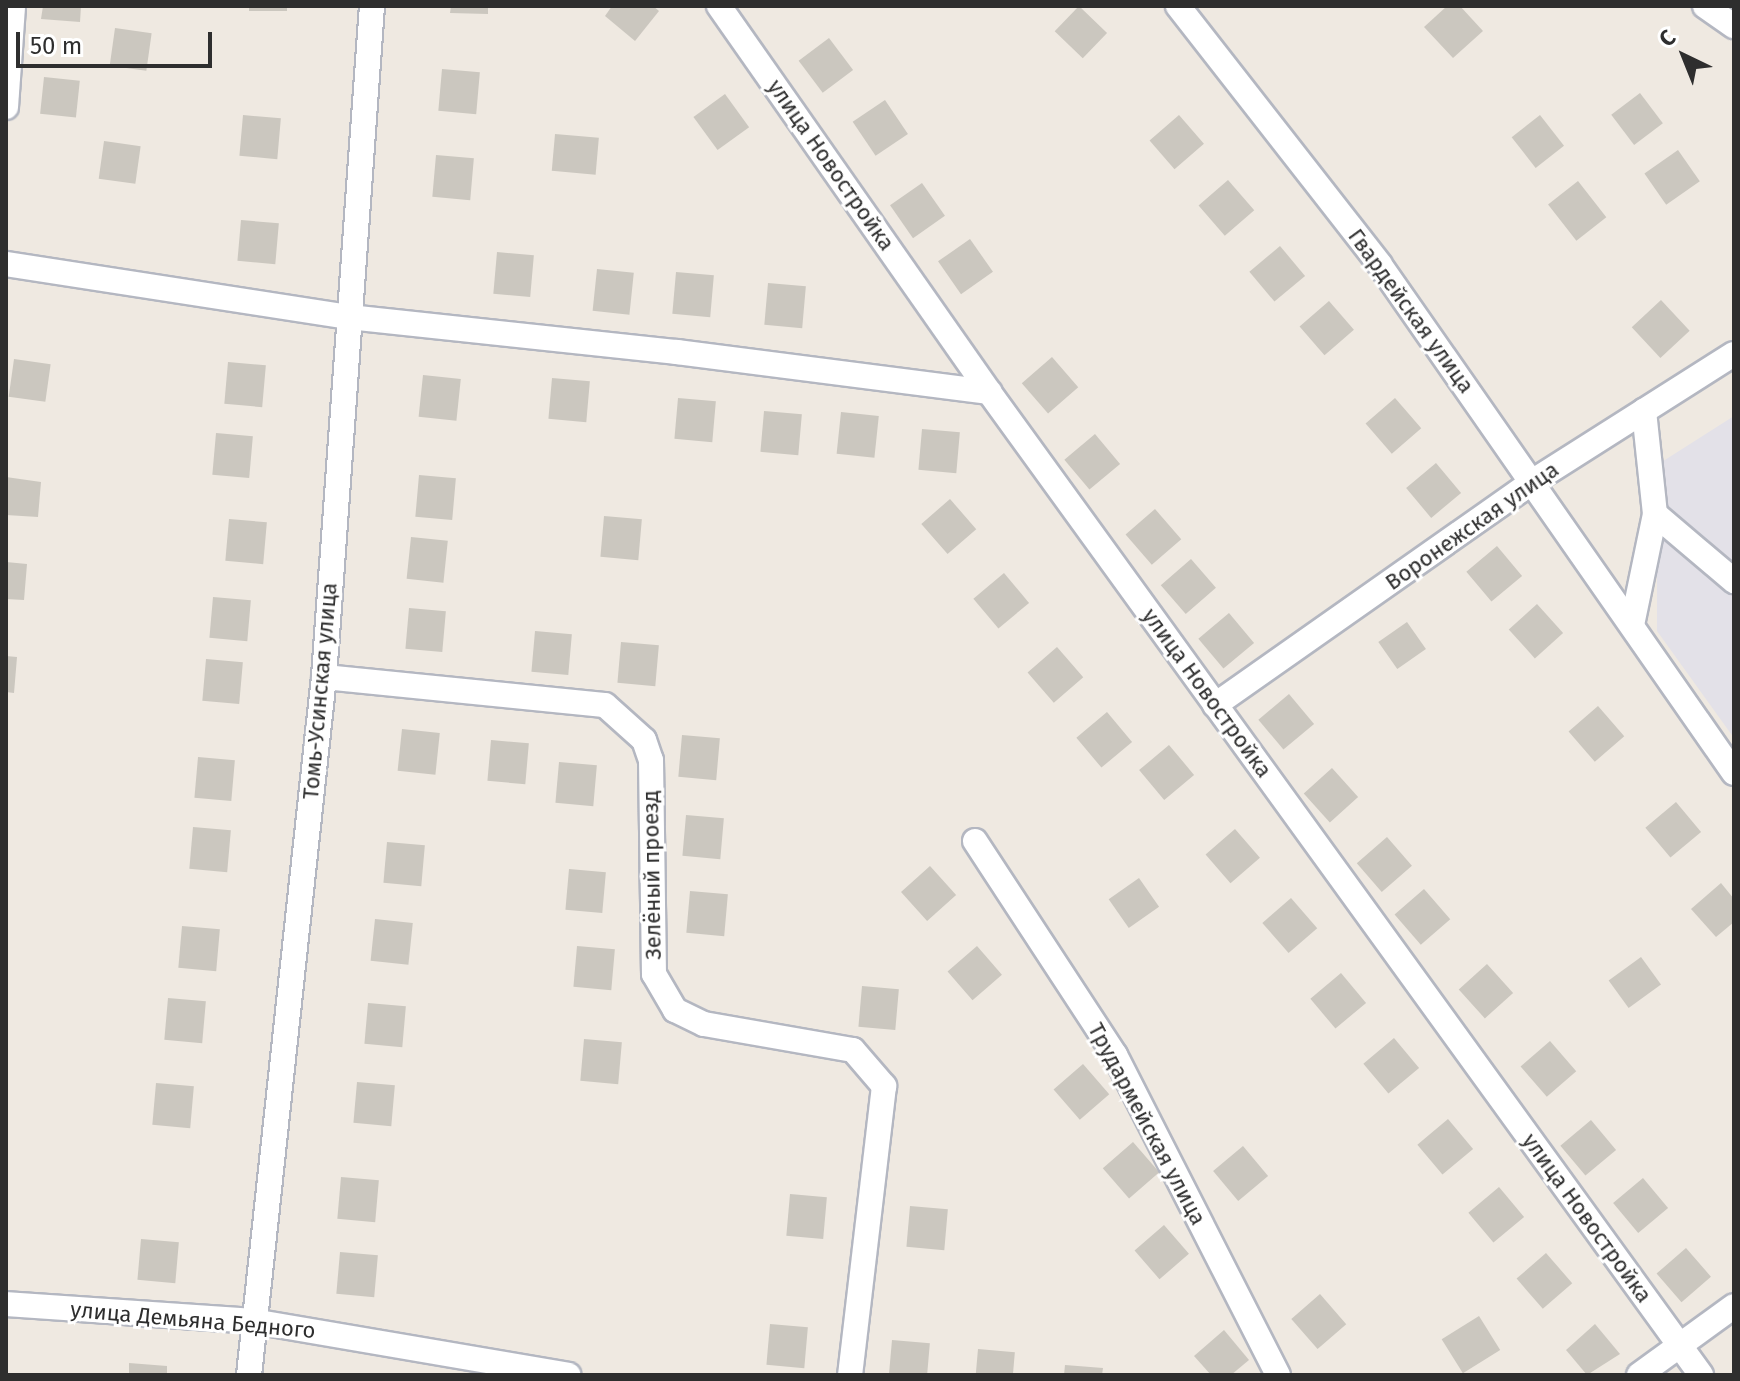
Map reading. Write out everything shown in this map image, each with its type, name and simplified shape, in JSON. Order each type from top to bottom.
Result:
[{"type":"street","points":[[6,107],[13,6]]},
{"type":"street","name":"Томь-Усинская улица","points":[[249,1375],[324,677],[372,6]]},
{"type":"street","name":"улица Новостройка","points":[[719,6],[989,392],[1701,1375]]},
{"type":"street","name":"Гвардейская улица","points":[[1178,6],[1380,265],[1734,773]]},
{"type":"street","points":[[1705,6],[1734,26]]},
{"type":"street","points":[[6,264],[349,317],[691,353],[989,392]]},
{"type":"street","name":"Воронежская улица","points":[[1215,705],[1532,482],[1734,354]]},
{"type":"street","points":[[1632,625],[1655,514],[1644,411]]},
{"type":"street","points":[[1655,514],[1734,581]]},
{"type":"street","name":"Зелёный проезд","points":[[324,677],[605,705],[644,740],[651,760],[654,974],[675,1010],[704,1024],[853,1050],[884,1086],[850,1375]]},
{"type":"street","name":"Трудармейская улица","points":[[975,841],[1115,1055],[1278,1375]]},
{"type":"street","name":"улица Демьяна Бедного","points":[[6,1304],[253,1321],[565,1375]]},
{"type":"street","points":[[1639,1375],[1734,1306]]},
{"type":"shaded area","points":[[1734,416],[1734,738],[1657,631],[1657,465]]},
{"type":"building","points":[[43,6],[81,6],[80,22],[41,19]]},
{"type":"building","points":[[249,6],[287,6],[287,11],[249,11]]},
{"type":"building","points":[[451,6],[488,6],[488,14],[450,13]]},
{"type":"building","points":[[612,6],[653,6],[659,11],[635,41],[605,16]]},
{"type":"building","points":[[1079,6],[1107,33],[1083,58],[1055,31]]},
{"type":"building","points":[[1447,6],[1460,6],[1483,31],[1453,58],[1424,27]]},
{"type":"building","points":[[115,28],[152,33],[146,71],[110,66]]},
{"type":"building","points":[[829,38],[853,70],[823,93],[799,61]]},
{"type":"building","points":[[442,69],[480,72],[476,114],[438,111]]},
{"type":"building","points":[[44,77],[80,81],[76,118],[40,114]]},
{"type":"building","points":[[1640,93],[1663,123],[1634,145],[1611,115]]},
{"type":"building","points":[[725,94],[749,127],[718,150],[693,117]]},
{"type":"building","points":[[885,100],[908,134],[876,156],[853,122]]},
{"type":"building","points":[[243,115],[281,118],[277,159],[239,156]]},
{"type":"building","points":[[1179,115],[1204,144],[1174,169],[1150,141]]},
{"type":"building","points":[[1540,115],[1564,146],[1536,168],[1512,137]]},
{"type":"building","points":[[555,134],[599,138],[596,175],[552,171]]},
{"type":"building","points":[[104,141],[141,146],[135,184],[99,179]]},
{"type":"building","points":[[1678,150],[1700,181],[1666,205],[1644,174]]},
{"type":"building","points":[[436,155],[474,158],[470,200],[432,197]]},
{"type":"building","points":[[1228,180],[1254,210],[1225,236],[1199,206]]},
{"type":"building","points":[[1578,181],[1606,217],[1576,241],[1548,204]]},
{"type":"building","points":[[922,183],[945,216],[913,238],[890,205]]},
{"type":"building","points":[[241,220],[279,223],[275,264],[237,261]]},
{"type":"building","points":[[970,239],[993,272],[961,294],[938,261]]},
{"type":"building","points":[[1280,246],[1305,276],[1274,302],[1249,272]]},
{"type":"building","points":[[497,252],[534,255],[530,297],[493,294]]},
{"type":"building","points":[[597,269],[634,273],[629,315],[593,311]]},
{"type":"building","points":[[676,272],[714,275],[710,317],[672,314]]},
{"type":"building","points":[[768,283],[806,286],[802,328],[764,325]]},
{"type":"building","points":[[1661,300],[1690,331],[1660,358],[1632,327]]},
{"type":"building","points":[[1329,301],[1354,330],[1324,355],[1300,327]]},
{"type":"building","points":[[1052,357],[1078,387],[1048,413],[1022,383]]},
{"type":"building","points":[[14,359],[51,364],[45,402],[9,397]]},
{"type":"building","points":[[228,362],[266,365],[262,407],[224,404]]},
{"type":"building","points":[[423,375],[461,379],[456,421],[419,417]]},
{"type":"building","points":[[552,378],[590,381],[586,422],[548,419]]},
{"type":"building","points":[[678,398],[716,401],[712,442],[674,439]]},
{"type":"building","points":[[1395,398],[1421,428],[1392,454],[1366,424]]},
{"type":"building","points":[[764,411],[802,414],[798,455],[760,452]]},
{"type":"building","points":[[841,412],[879,416],[874,458],[837,454]]},
{"type":"building","points":[[922,429],[960,432],[956,473],[918,470]]},
{"type":"building","points":[[216,433],[253,436],[249,478],[212,475]]},
{"type":"building","points":[[1095,434],[1120,464],[1089,490],[1064,460]]},
{"type":"building","points":[[1436,463],[1461,493],[1431,518],[1406,488]]},
{"type":"building","points":[[419,475],[456,478],[452,520],[415,517]]},
{"type":"building","points":[[6,477],[41,482],[38,517],[6,515]]},
{"type":"building","points":[[950,499],[976,529],[948,554],[921,524]]},
{"type":"building","points":[[1155,509],[1181,539],[1152,565],[1126,535]]},
{"type":"building","points":[[604,516],[642,519],[638,560],[600,557]]},
{"type":"building","points":[[229,519],[267,522],[263,564],[225,561]]},
{"type":"building","points":[[411,537],[448,541],[443,583],[407,579]]},
{"type":"building","points":[[1497,546],[1522,576],[1491,602],[1466,572]]},
{"type":"building","points":[[1191,559],[1216,588],[1186,614],[1161,585]]},
{"type":"building","points":[[6,562],[27,564],[24,600],[6,599]]},
{"type":"building","points":[[1004,573],[1029,603],[998,629],[973,599]]},
{"type":"building","points":[[213,597],[251,600],[247,641],[209,638]]},
{"type":"building","points":[[1537,604],[1563,633],[1535,658],[1509,629]]},
{"type":"building","points":[[409,608],[446,611],[442,652],[405,649]]},
{"type":"building","points":[[1229,613],[1254,643],[1223,669],[1198,639]]},
{"type":"building","points":[[1407,622],[1426,649],[1397,669],[1378,642]]},
{"type":"building","points":[[535,631],[572,634],[568,675],[531,672]]},
{"type":"building","points":[[621,642],[659,645],[655,686],[617,683]]},
{"type":"building","points":[[1057,647],[1083,677],[1054,703],[1028,673]]},
{"type":"building","points":[[6,656],[17,657],[14,693],[6,692]]},
{"type":"building","points":[[206,659],[243,662],[239,704],[202,701]]},
{"type":"building","points":[[1289,694],[1314,724],[1283,750],[1258,720]]},
{"type":"building","points":[[1598,706],[1624,736],[1595,762],[1569,732]]},
{"type":"building","points":[[1107,712],[1132,742],[1101,768],[1076,738]]},
{"type":"building","points":[[402,729],[440,733],[435,775],[398,771]]},
{"type":"building","points":[[682,735],[720,738],[716,780],[678,777]]},
{"type":"building","points":[[491,740],[529,743],[525,784],[487,781]]},
{"type":"building","points":[[1169,745],[1194,775],[1164,800],[1139,770]]},
{"type":"building","points":[[198,757],[235,760],[231,801],[194,798]]},
{"type":"building","points":[[559,762],[597,765],[593,806],[555,803]]},
{"type":"building","points":[[1332,768],[1358,797],[1330,822],[1304,793]]},
{"type":"building","points":[[1676,802],[1701,832],[1670,858],[1645,828]]},
{"type":"building","points":[[686,815],[724,818],[720,859],[682,856]]},
{"type":"building","points":[[193,827],[231,830],[227,872],[189,869]]},
{"type":"building","points":[[1235,829],[1260,858],[1230,883],[1206,855]]},
{"type":"building","points":[[1387,837],[1412,866],[1382,892],[1357,863]]},
{"type":"building","points":[[387,842],[425,845],[421,886],[383,883]]},
{"type":"building","points":[[930,866],[956,895],[927,921],[901,892]]},
{"type":"building","points":[[569,869],[606,872],[602,913],[565,910]]},
{"type":"building","points":[[1139,878],[1159,907],[1129,928],[1109,899]]},
{"type":"building","points":[[1721,883],[1734,899],[1734,922],[1716,937],[1691,909]]},
{"type":"building","points":[[1424,889],[1450,919],[1421,945],[1395,915]]},
{"type":"building","points":[[690,891],[728,894],[724,936],[686,933]]},
{"type":"building","points":[[1291,898],[1317,928],[1289,953],[1262,923]]},
{"type":"building","points":[[375,919],[413,923],[408,965],[371,961]]},
{"type":"building","points":[[182,926],[220,929],[216,971],[178,968]]},
{"type":"building","points":[[577,946],[615,949],[611,990],[573,987]]},
{"type":"building","points":[[977,946],[1002,975],[972,1000],[948,972]]},
{"type":"building","points":[[1641,957],[1661,985],[1629,1008],[1609,981]]},
{"type":"building","points":[[1487,964],[1513,993],[1485,1018],[1459,989]]},
{"type":"building","points":[[1341,973],[1366,1003],[1335,1029],[1310,999]]},
{"type":"building","points":[[862,986],[899,989],[895,1030],[858,1027]]},
{"type":"building","points":[[168,998],[206,1001],[202,1043],[164,1040]]},
{"type":"building","points":[[368,1003],[406,1006],[402,1047],[364,1044]]},
{"type":"building","points":[[1394,1038],[1419,1068],[1388,1094],[1363,1064]]},
{"type":"building","points":[[584,1039],[622,1042],[618,1084],[580,1081]]},
{"type":"building","points":[[1550,1041],[1576,1071],[1547,1097],[1521,1067]]},
{"type":"building","points":[[1083,1064],[1109,1094],[1080,1120],[1054,1090]]},
{"type":"building","points":[[357,1082],[395,1085],[391,1126],[353,1123]]},
{"type":"building","points":[[156,1083],[194,1086],[190,1128],[152,1125]]},
{"type":"building","points":[[1448,1119],[1473,1149],[1442,1175],[1417,1145]]},
{"type":"building","points":[[1591,1120],[1616,1150],[1585,1176],[1560,1146]]},
{"type":"building","points":[[1133,1142],[1159,1172],[1129,1198],[1103,1168]]},
{"type":"building","points":[[1243,1146],[1268,1176],[1238,1201],[1213,1171]]},
{"type":"building","points":[[341,1177],[379,1180],[375,1222],[337,1219]]},
{"type":"building","points":[[1643,1178],[1668,1208],[1638,1233],[1613,1203]]},
{"type":"building","points":[[1499,1187],[1524,1217],[1493,1243],[1468,1213]]},
{"type":"building","points":[[790,1194],[827,1197],[823,1239],[786,1236]]},
{"type":"building","points":[[910,1206],[948,1209],[944,1250],[906,1247]]},
{"type":"building","points":[[1164,1225],[1189,1254],[1159,1279],[1135,1251]]},
{"type":"building","points":[[141,1239],[179,1242],[175,1283],[137,1280]]},
{"type":"building","points":[[1686,1248],[1711,1277],[1681,1302],[1657,1274]]},
{"type":"building","points":[[340,1252],[378,1255],[374,1297],[336,1294]]},
{"type":"building","points":[[1546,1253],[1572,1283],[1543,1309],[1517,1279]]},
{"type":"building","points":[[1320,1294],[1346,1324],[1318,1349],[1291,1319]]},
{"type":"building","points":[[1479,1316],[1500,1350],[1463,1373],[1442,1339]]},
{"type":"building","points":[[770,1324],[808,1327],[804,1368],[766,1365]]},
{"type":"building","points":[[1595,1324],[1620,1354],[1587,1375],[1566,1350]]},
{"type":"building","points":[[1224,1330],[1249,1360],[1231,1375],[1211,1375],[1194,1356]]},
{"type":"building","points":[[892,1340],[930,1343],[927,1375],[889,1375]]},
{"type":"building","points":[[978,1349],[1015,1352],[1013,1375],[976,1375]]},
{"type":"building","points":[[129,1363],[167,1366],[167,1375],[129,1375]]},
{"type":"building","points":[[1065,1365],[1103,1368],[1102,1375],[1064,1375]]}]
